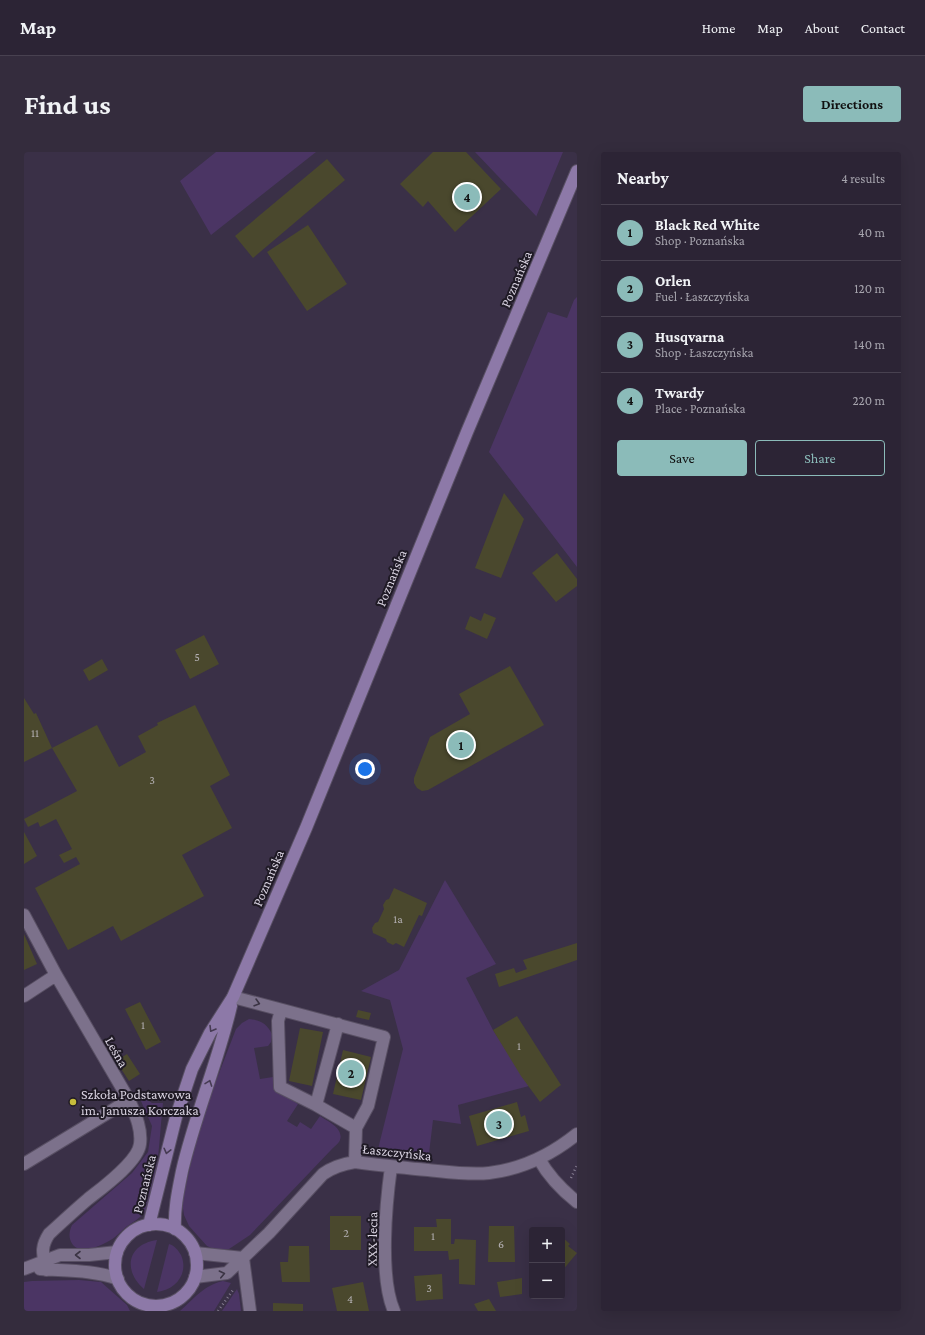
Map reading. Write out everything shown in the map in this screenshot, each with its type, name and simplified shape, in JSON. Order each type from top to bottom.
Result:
[{"type":"main road","name":"Poznańska","points":[[149,1225],[176,1117],[192,1069],[210,1033],[233,997],[306,828],[467,432],[577,171]]},
{"type":"main road","name":"Poznańska","points":[[175,1229],[174,1214],[185,1158],[194,1123],[224,1036],[233,997]]},
{"type":"main road","points":[[149,1225],[167,1226],[175,1229],[188,1239],[195,1253],[197,1269],[195,1277],[189,1290],[179,1300],[165,1308],[157,1306],[141,1307],[123,1289],[118,1279],[115,1266],[117,1252],[129,1234],[138,1228],[149,1225]]},
{"type":"street","name":"Leśna","points":[[24,915],[56,975],[129,1100],[140,1128],[140,1145],[137,1152],[117,1175],[49,1234],[43,1244],[45,1266]]},
{"type":"street","points":[[24,996],[56,975]]},
{"type":"street","points":[[233,997],[384,1037],[368,1106],[356,1128],[355,1162]]},
{"type":"street","points":[[281,1010],[278,1021],[280,1087],[316,1105],[356,1128]]},
{"type":"street","points":[[316,1105],[338,1024]]},
{"type":"street","points":[[24,1164],[129,1100]]},
{"type":"street","name":"Łaszczyńska","points":[[195,1277],[227,1274],[269,1233],[323,1174],[333,1167],[345,1163],[355,1162],[451,1172],[488,1173],[520,1167],[539,1159],[552,1152],[577,1134]]},
{"type":"street","points":[[539,1159],[544,1168],[560,1188],[577,1202]]},
{"type":"street","name":"XXX-lecia","points":[[392,1167],[388,1194],[385,1252],[388,1288],[394,1311]]},
{"type":"street","points":[[45,1266],[60,1254],[89,1255],[117,1252]]},
{"type":"street","points":[[195,1253],[243,1258],[250,1311]]},
{"type":"street","points":[[25,1269],[45,1266],[108,1275],[118,1279]]},
{"type":"path","points":[[567,1182],[571,1178],[577,1165]]},
{"type":"path","points":[[218,1311],[237,1285],[246,1282]]},
{"type":"shaded area","points":[[216,152],[316,152],[211,235],[180,181]]},
{"type":"shaded area","points":[[475,152],[563,152],[536,217],[536,216]]},
{"type":"shaded area","points":[[577,297],[577,567],[489,452],[548,312],[567,318],[574,300]]},
{"type":"shaded area","points":[[445,880],[496,964],[466,978],[493,1030],[529,1086],[458,1105],[461,1124],[433,1120],[428,1162],[377,1153],[403,1049],[390,1000],[361,991],[399,970]]},
{"type":"shaded area","points":[[249,1019],[257,1020],[263,1023],[272,1034],[271,1042],[268,1046],[254,1048],[260,1079],[273,1077],[276,1090],[298,1104],[287,1121],[297,1127],[300,1122],[311,1129],[320,1116],[337,1128],[341,1136],[338,1144],[250,1235],[229,1249],[214,1249],[207,1246],[189,1226],[184,1215],[182,1202],[195,1145],[206,1107],[236,1029]]},
{"type":"shaded area","points":[[137,1092],[152,1103],[163,1103],[156,1176],[149,1203],[143,1214],[111,1240],[94,1248],[77,1248],[71,1242],[70,1233],[72,1225],[132,1173],[148,1152],[152,1126]]},
{"type":"shaded area","points":[[157,1240],[144,1289],[137,1282],[133,1274],[131,1259],[134,1252],[140,1247],[147,1242]]},
{"type":"shaded area","points":[[169,1244],[176,1248],[181,1255],[183,1262],[182,1274],[179,1280],[170,1288],[157,1292]]},
{"type":"shaded area","points":[[79,1280],[101,1282],[127,1305],[130,1311],[24,1311],[24,1282]]},
{"type":"shaded area","points":[[223,1281],[231,1283],[214,1311],[180,1311],[205,1289]]},
{"type":"shaded area","points":[[237,1289],[241,1311],[222,1311]]},
{"type":"building","points":[[433,152],[466,152],[501,189],[455,232],[428,201],[423,207],[400,184]]},
{"type":"building","points":[[327,159],[345,180],[253,258],[235,236]]},
{"type":"building","points":[[308,225],[347,284],[307,311],[267,252]]},
{"type":"building","points":[[504,493],[524,519],[501,578],[475,568]]},
{"type":"building","points":[[557,553],[577,579],[577,586],[556,602],[532,573]]},
{"type":"building","points":[[484,613],[496,618],[487,639],[465,629],[470,616],[481,621]]},
{"type":"building","points":[[204,635],[219,664],[190,679],[175,650]]},
{"type":"building","points":[[102,659],[108,670],[89,681],[83,670]]},
{"type":"building","points":[[510,666],[544,725],[428,790],[422,791],[417,788],[414,783],[414,778],[430,737],[470,714],[459,694]]},
{"type":"building","points":[[24,698],[34,714],[36,713],[52,748],[24,762]]},
{"type":"building","points":[[195,705],[230,775],[210,786],[232,828],[182,855],[204,896],[121,941],[113,926],[68,950],[35,888],[80,864],[76,857],[64,863],[59,855],[72,849],[56,819],[40,827],[38,822],[28,827],[24,819],[77,791],[52,748],[97,725],[119,767],[146,752],[138,736],[158,725],[157,723]]},
{"type":"building","points":[[24,832],[37,856],[24,864]]},
{"type":"building","points":[[394,888],[427,903],[422,916],[419,915],[404,947],[396,943],[393,945],[387,942],[386,939],[373,933],[372,928],[375,923],[378,922],[384,909],[383,905],[386,900],[389,899]]},
{"type":"building","points":[[24,934],[37,964],[24,970]]},
{"type":"building","points":[[577,943],[577,960],[499,987],[495,974],[514,968],[516,973],[527,969],[523,960]]},
{"type":"building","points":[[140,1002],[161,1042],[146,1050],[125,1009]]},
{"type":"building","points":[[358,1010],[371,1013],[369,1020],[356,1017]]},
{"type":"building","points":[[517,1016],[561,1085],[540,1102],[521,1076],[493,1030]]},
{"type":"building","points":[[300,1028],[323,1032],[312,1086],[289,1081]]},
{"type":"building","points":[[343,1050],[371,1057],[361,1100],[333,1094]]},
{"type":"building","points":[[127,1054],[140,1074],[129,1081],[116,1061]]},
{"type":"building","points":[[517,1102],[521,1117],[525,1115],[529,1131],[477,1146],[469,1116]]},
{"type":"building","points":[[330,1216],[361,1216],[361,1250],[330,1250]]},
{"type":"building","points":[[436,1219],[451,1219],[451,1244],[454,1244],[455,1239],[476,1240],[475,1285],[459,1284],[459,1259],[449,1260],[448,1251],[414,1251],[414,1227],[437,1227]]},
{"type":"building","points":[[489,1226],[514,1226],[515,1262],[488,1262]]},
{"type":"building","points":[[565,1240],[570,1244],[568,1246],[577,1253],[565,1267]]},
{"type":"building","points":[[289,1246],[309,1246],[310,1282],[282,1282],[280,1262],[288,1262]]},
{"type":"building","points":[[442,1274],[443,1299],[416,1301],[414,1276]]},
{"type":"building","points":[[522,1278],[522,1294],[500,1297],[497,1282]]},
{"type":"building","points":[[363,1282],[369,1311],[337,1311],[332,1288]]},
{"type":"building","points":[[489,1299],[496,1311],[478,1311],[474,1304]]},
{"type":"building","points":[[273,1303],[303,1304],[303,1311],[273,1311]]},
{"type":"place","name":"Twardy","points":[[467,197]]},
{"type":"place","name":"Black Red White","points":[[461,745]]},
{"type":"place","name":"Orlen","points":[[351,1073]]},
{"type":"place","name":"Szkoła Podstawowa im. Janusza Korczaka","points":[[73,1102]]},
{"type":"place","name":"Husqvarna","points":[[499,1124]]}]
